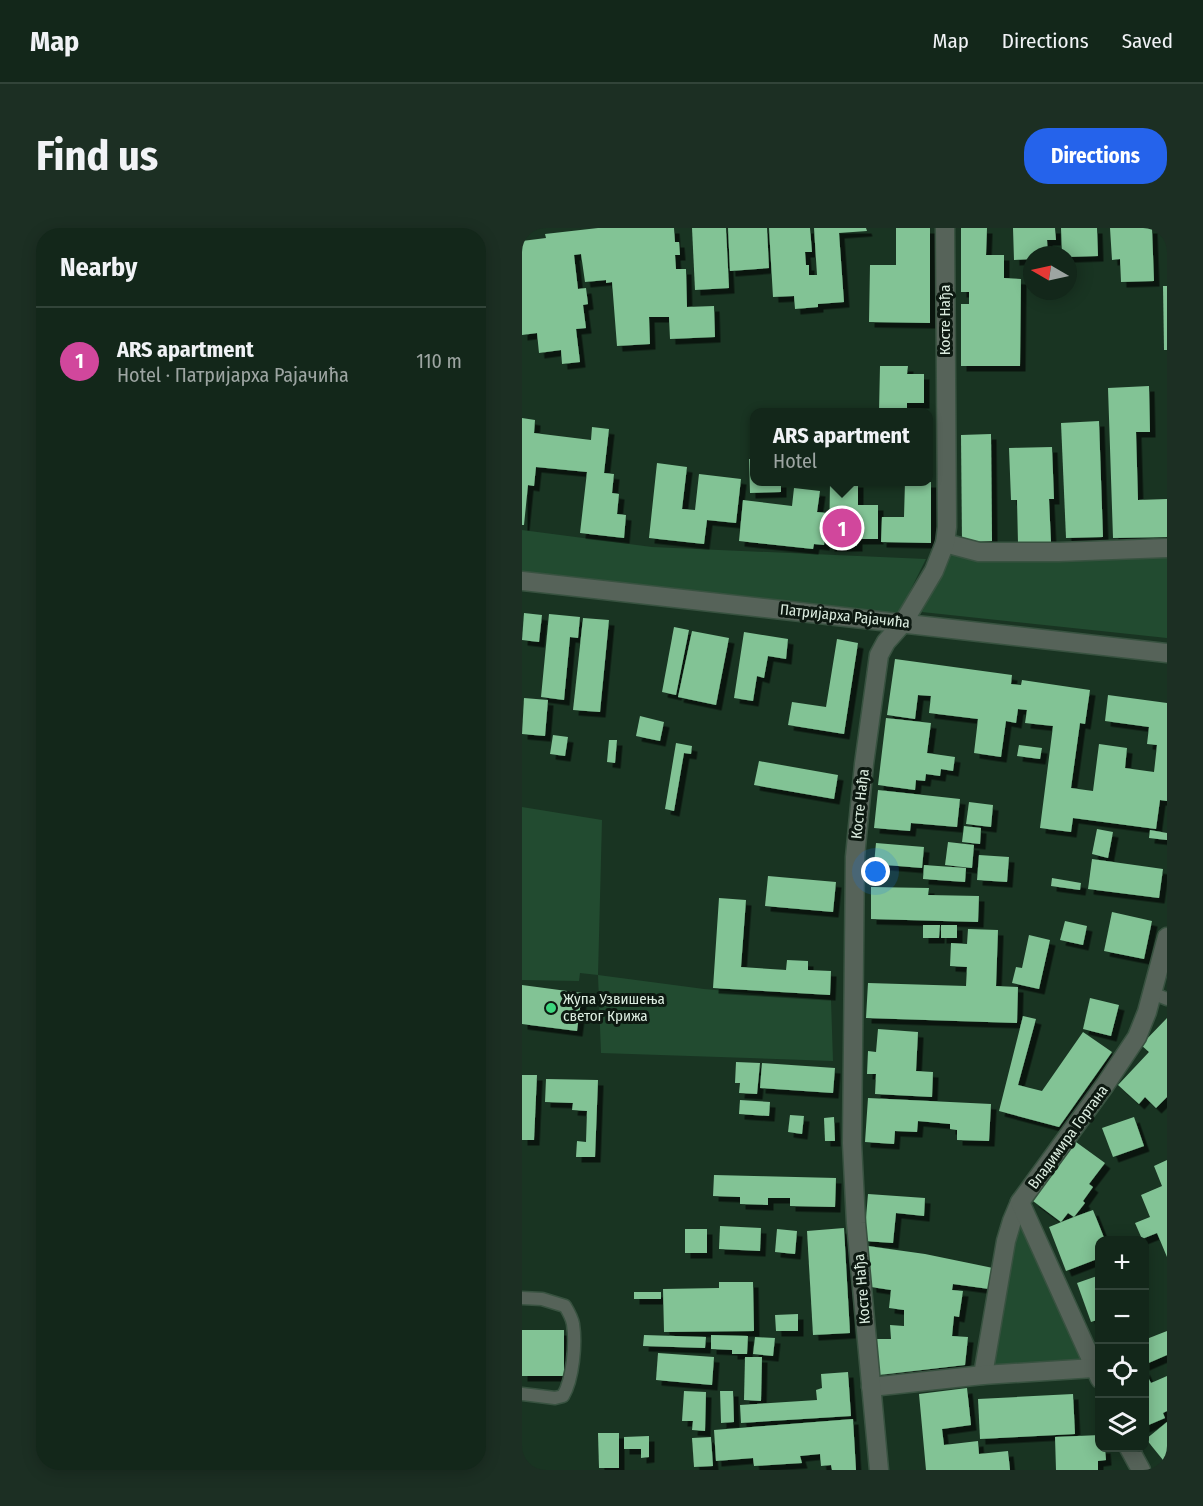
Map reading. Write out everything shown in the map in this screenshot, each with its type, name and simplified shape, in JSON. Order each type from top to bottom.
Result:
[{"type":"street","name":"Косте Нађа","points":[[879,1470],[856,1223],[852,1143],[855,857],[879,655],[886,642],[903,623],[934,571],[945,543],[947,515],[945,228]]},
{"type":"street","points":[[945,543],[979,552],[1167,548]]},
{"type":"street","name":"Патријарха Рајачића","points":[[522,581],[1167,653]]},
{"type":"street","name":"Владимира Гортана","points":[[1095,1369],[1020,1202],[1124,1057],[1137,1036],[1147,1012],[1160,996],[1167,937]]},
{"type":"street","points":[[983,1375],[1006,1241],[1020,1202]]},
{"type":"street","name":"Владимира Гортана","points":[[871,1387],[983,1375],[1095,1373]]},
{"type":"street","points":[[1130,1452],[1141,1470]]},
{"type":"lane","points":[[522,1298],[542,1299],[566,1306],[573,1322],[573,1362],[563,1396],[555,1398],[522,1394]]},
{"type":"green space","points":[[522,530],[652,547],[926,559],[898,615],[522,572]]},
{"type":"green space","points":[[1167,544],[1167,638],[922,612],[955,548]]},
{"type":"green space","points":[[522,807],[602,820],[598,975],[580,973],[579,981],[522,980]]},
{"type":"green space","points":[[598,975],[704,989],[831,1000],[833,1061],[601,1053]]},
{"type":"green space","points":[[1020,1202],[1094,1368],[983,1375]]},
{"type":"building","points":[[598,228],[674,228],[675,242],[679,242],[680,255],[675,255],[676,269],[686,269],[687,307],[714,306],[715,337],[670,339],[669,317],[649,317],[650,344],[617,346],[612,282],[606,283],[606,280],[585,282],[581,254],[574,255],[578,289],[586,288],[588,304],[583,305],[586,328],[576,329],[580,362],[562,364],[561,350],[539,353],[537,333],[522,335],[522,241],[546,238],[545,234]]},
{"type":"building","points":[[692,228],[726,228],[729,288],[695,290]]},
{"type":"building","points":[[728,228],[767,228],[769,268],[730,271]]},
{"type":"building","points":[[769,228],[810,228],[812,252],[805,252],[806,265],[809,265],[809,275],[817,275],[814,228],[866,228],[867,231],[839,233],[844,302],[795,309],[794,296],[773,297]]},
{"type":"building","points":[[896,228],[930,228],[930,323],[869,322],[870,265],[896,265]]},
{"type":"building","points":[[961,228],[987,228],[986,255],[1004,255],[1004,278],[1021,279],[1020,366],[961,366],[961,304],[969,304],[969,292],[961,292]]},
{"type":"building","points":[[1013,228],[1055,228],[1056,240],[1047,240],[1047,246],[1023,246],[1023,260],[1014,260]]},
{"type":"building","points":[[1061,228],[1097,228],[1098,256],[1077,257],[1077,246],[1062,246]]},
{"type":"building","points":[[1110,228],[1152,228],[1154,281],[1121,282],[1120,259],[1112,260]]},
{"type":"building","points":[[1163,286],[1167,286],[1167,350],[1164,350]]},
{"type":"building","points":[[880,366],[908,366],[907,374],[924,374],[924,403],[907,403],[907,408],[879,408]]},
{"type":"building","points":[[1149,386],[1150,432],[1136,432],[1138,500],[1167,499],[1167,537],[1113,538],[1108,388]]},
{"type":"building","points":[[522,418],[535,420],[534,433],[591,440],[592,427],[609,429],[604,473],[614,474],[612,493],[619,494],[617,514],[626,515],[624,538],[580,533],[587,472],[536,467],[534,486],[528,485],[524,525],[522,525]]},
{"type":"building","points":[[1099,421],[1103,537],[1066,538],[1061,423]]},
{"type":"building","points":[[991,434],[992,541],[962,542],[961,435]]},
{"type":"building","points":[[1052,447],[1054,499],[1049,499],[1051,542],[1018,543],[1017,500],[1011,500],[1009,448]]},
{"type":"building","points":[[749,459],[750,486],[781,486],[781,492],[750,493]]},
{"type":"building","points":[[657,463],[687,467],[682,509],[695,510],[699,474],[741,479],[736,523],[707,520],[704,544],[649,538]]},
{"type":"building","points":[[830,486],[858,486],[858,505],[878,505],[878,539],[857,539],[857,546],[829,546]]},
{"type":"building","points":[[905,486],[931,486],[931,543],[881,542],[882,517],[904,517]]},
{"type":"building","points":[[794,488],[820,491],[817,512],[828,513],[824,545],[814,544],[813,549],[739,541],[743,500],[792,506]]},
{"type":"building","points":[[524,613],[542,615],[539,642],[522,640]]},
{"type":"building","points":[[549,614],[580,617],[578,638],[570,637],[564,700],[541,697]]},
{"type":"building","points":[[583,618],[609,620],[600,712],[573,710]]},
{"type":"building","points":[[674,627],[689,630],[676,695],[662,692]]},
{"type":"building","points":[[692,631],[729,638],[716,705],[678,697]]},
{"type":"building","points":[[744,632],[788,639],[786,659],[768,656],[764,678],[757,676],[753,701],[734,698]]},
{"type":"building","points":[[837,639],[858,643],[844,734],[788,725],[792,702],[826,707]]},
{"type":"building","points":[[895,659],[1012,675],[1011,684],[1021,685],[1022,680],[1090,690],[1085,724],[1080,723],[1071,788],[1093,791],[1099,744],[1127,748],[1125,768],[1154,772],[1157,745],[1147,744],[1149,727],[1105,721],[1108,695],[1167,703],[1167,801],[1160,800],[1156,829],[1073,818],[1071,832],[1040,828],[1053,726],[1025,723],[1027,710],[1018,709],[1016,723],[1006,721],[1001,757],[974,753],[978,719],[929,713],[931,696],[918,695],[915,719],[887,715]]},
{"type":"building","points":[[524,698],[548,700],[545,736],[522,734]]},
{"type":"building","points":[[640,716],[664,722],[660,741],[636,736]]},
{"type":"building","points":[[886,718],[931,723],[927,753],[955,757],[953,771],[941,769],[940,776],[926,774],[925,781],[916,780],[915,790],[878,785]]},
{"type":"building","points":[[553,735],[568,737],[565,756],[550,754]]},
{"type":"building","points":[[609,740],[617,740],[615,763],[607,762]]},
{"type":"building","points":[[676,743],[692,746],[691,754],[684,753],[674,811],[665,809]]},
{"type":"building","points":[[1019,745],[1042,748],[1040,759],[1017,756]]},
{"type":"building","points":[[759,761],[838,775],[834,799],[754,785]]},
{"type":"building","points":[[878,790],[960,799],[957,827],[911,823],[910,831],[874,828]]},
{"type":"building","points":[[969,802],[993,805],[991,827],[966,824]]},
{"type":"building","points":[[964,826],[981,828],[980,844],[962,842]]},
{"type":"building","points":[[1097,829],[1113,832],[1108,858],[1092,854]]},
{"type":"building","points":[[1150,830],[1167,833],[1167,840],[1149,838]]},
{"type":"building","points":[[948,842],[974,845],[972,868],[945,865]]},
{"type":"building","points":[[876,843],[924,847],[922,868],[874,864]]},
{"type":"building","points":[[979,855],[1009,857],[1007,882],[977,880]]},
{"type":"building","points":[[1092,859],[1163,869],[1159,898],[1088,889]]},
{"type":"building","points":[[924,865],[966,868],[965,882],[923,879]]},
{"type":"building","points":[[768,876],[836,882],[833,912],[765,906]]},
{"type":"building","points":[[1052,878],[1081,883],[1080,890],[1051,886]]},
{"type":"building","points":[[871,887],[929,888],[928,895],[979,896],[978,922],[871,919]]},
{"type":"building","points":[[719,898],[746,900],[741,967],[786,970],[787,960],[808,961],[808,970],[831,971],[830,995],[713,988]]},
{"type":"building","points":[[1112,912],[1152,921],[1144,959],[1104,951]]},
{"type":"building","points":[[1065,921],[1087,926],[1083,945],[1060,940]]},
{"type":"building","points":[[923,925],[940,925],[939,938],[923,938]]},
{"type":"building","points":[[941,925],[957,925],[957,938],[941,938]]},
{"type":"building","points":[[968,929],[998,930],[996,986],[1018,987],[1017,1023],[866,1018],[868,983],[966,986],[967,967],[950,966],[951,943],[967,944]]},
{"type":"building","points":[[1029,935],[1050,940],[1039,989],[1012,983],[1016,967],[1022,968]]},
{"type":"building","name":"Жупа Узвишења светог Крижа","points":[[522,985],[582,993],[577,1031],[522,1024]]},
{"type":"building","points":[[1090,998],[1119,1005],[1111,1036],[1083,1029]]},
{"type":"building","points":[[1023,1016],[1036,1019],[1018,1085],[1042,1091],[1083,1032],[1112,1052],[1059,1127],[999,1111]]},
{"type":"building","points":[[1167,1018],[1167,1097],[1156,1108],[1145,1097],[1139,1104],[1118,1085],[1149,1052],[1141,1045]]},
{"type":"building","points":[[878,1029],[918,1032],[916,1071],[933,1072],[932,1097],[875,1094],[876,1074],[867,1074],[868,1051],[876,1052]]},
{"type":"building","points":[[736,1062],[760,1063],[757,1094],[739,1093],[740,1083],[735,1083]]},
{"type":"building","points":[[762,1063],[835,1068],[833,1093],[760,1088]]},
{"type":"building","points":[[522,1075],[537,1075],[534,1140],[522,1140]]},
{"type":"building","points":[[546,1079],[598,1080],[595,1157],[576,1157],[577,1141],[586,1142],[587,1111],[572,1110],[573,1103],[545,1102]]},
{"type":"building","points":[[868,1098],[991,1104],[989,1141],[957,1140],[957,1130],[950,1129],[950,1124],[918,1121],[917,1132],[895,1131],[894,1144],[865,1142]]},
{"type":"building","points":[[740,1100],[770,1102],[769,1116],[739,1114]]},
{"type":"building","points":[[790,1115],[804,1116],[802,1134],[788,1132]]},
{"type":"building","points":[[834,1117],[835,1141],[825,1141],[824,1118]]},
{"type":"building","points":[[1134,1117],[1144,1146],[1113,1157],[1102,1128]]},
{"type":"building","points":[[1076,1142],[1105,1163],[1089,1184],[1093,1187],[1083,1201],[1085,1203],[1074,1217],[1068,1213],[1061,1222],[1033,1201]]},
{"type":"building","points":[[1167,1160],[1167,1257],[1157,1233],[1141,1236],[1135,1223],[1150,1217],[1141,1195],[1162,1186],[1154,1166]]},
{"type":"building","points":[[714,1175],[836,1178],[835,1207],[790,1206],[790,1198],[768,1198],[768,1205],[740,1204],[740,1197],[713,1196]]},
{"type":"building","points":[[868,1194],[925,1198],[924,1216],[896,1213],[893,1243],[864,1241]]},
{"type":"building","points":[[1093,1210],[1103,1236],[1095,1236],[1095,1260],[1066,1271],[1049,1227]]},
{"type":"building","points":[[720,1226],[761,1228],[760,1251],[719,1249]]},
{"type":"building","points":[[844,1228],[850,1333],[813,1335],[807,1231]]},
{"type":"building","points":[[685,1229],[707,1229],[707,1253],[685,1253]]},
{"type":"building","points":[[777,1229],[797,1231],[795,1254],[775,1252]]},
{"type":"building","points":[[868,1246],[925,1254],[993,1268],[989,1289],[953,1284],[952,1290],[963,1291],[959,1317],[954,1316],[952,1336],[968,1337],[965,1365],[879,1375],[875,1339],[891,1339],[890,1325],[904,1326],[904,1310],[889,1308],[891,1290],[871,1287]]},
{"type":"building","points":[[1095,1277],[1095,1321],[1091,1322],[1077,1283]]},
{"type":"building","points":[[719,1282],[753,1282],[754,1331],[664,1332],[663,1289],[719,1288]]},
{"type":"building","points":[[634,1292],[661,1292],[661,1299],[634,1299]]},
{"type":"building","points":[[798,1314],[798,1331],[776,1331],[775,1315]]},
{"type":"building","points":[[522,1330],[564,1330],[564,1376],[522,1376]]},
{"type":"building","points":[[1167,1331],[1167,1355],[1149,1363],[1149,1344],[1149,1338]]},
{"type":"building","points":[[644,1335],[706,1337],[705,1348],[643,1346]]},
{"type":"building","points":[[711,1335],[748,1336],[747,1354],[732,1354],[732,1350],[711,1349]]},
{"type":"building","points":[[755,1337],[775,1338],[773,1356],[753,1354]]},
{"type":"building","points":[[658,1353],[714,1357],[712,1385],[656,1380]]},
{"type":"building","points":[[745,1357],[762,1357],[761,1401],[744,1400]]},
{"type":"building","points":[[848,1372],[851,1416],[741,1423],[740,1405],[817,1400],[816,1390],[822,1388],[821,1374]]},
{"type":"building","points":[[1167,1376],[1167,1411],[1163,1413],[1165,1418],[1149,1425],[1149,1379],[1151,1383]]},
{"type":"building","points":[[967,1388],[971,1425],[942,1429],[944,1445],[978,1441],[979,1454],[1008,1451],[1010,1470],[926,1470],[919,1394]]},
{"type":"building","points":[[684,1391],[706,1392],[705,1431],[692,1430],[693,1421],[682,1421]]},
{"type":"building","points":[[720,1391],[733,1391],[734,1422],[721,1423]]},
{"type":"building","points":[[1073,1394],[1075,1434],[980,1439],[978,1399]]},
{"type":"building","points":[[853,1419],[856,1470],[832,1470],[831,1465],[821,1466],[820,1454],[800,1456],[802,1463],[754,1466],[753,1458],[716,1461],[714,1430]]},
{"type":"building","points":[[1167,1422],[1167,1465],[1149,1443],[1149,1437]]},
{"type":"building","points":[[598,1433],[619,1433],[619,1468],[599,1468]]},
{"type":"building","points":[[1095,1435],[1095,1452],[1105,1452],[1106,1460],[1098,1461],[1098,1470],[1056,1470],[1055,1437]]},
{"type":"building","points":[[649,1436],[649,1457],[641,1458],[641,1449],[624,1449],[624,1437]]},
{"type":"building","points":[[711,1437],[713,1466],[694,1467],[692,1438]]},
{"type":"place","name":"ARS apartment","points":[[842,528]]},
{"type":"place","name":"Жупа Узвишења светог Крижа","points":[[551,1008]]}]
